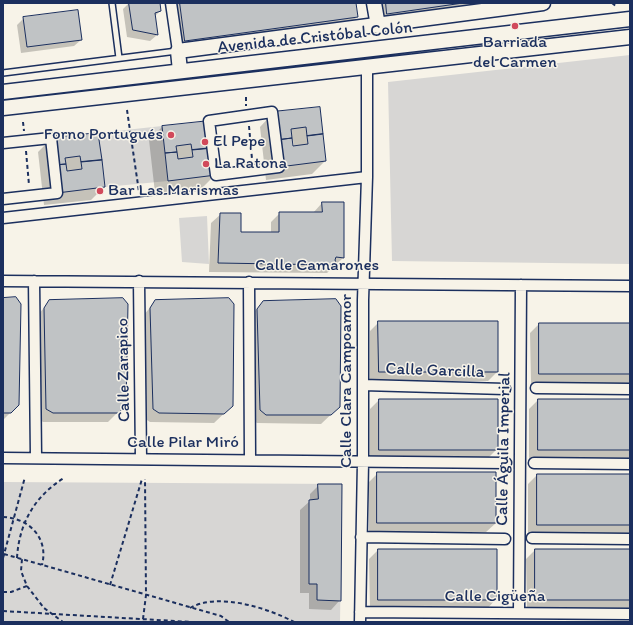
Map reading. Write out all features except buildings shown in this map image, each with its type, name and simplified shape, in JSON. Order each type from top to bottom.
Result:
[{"type":"main road","points":[[374,3],[378,26]]},
{"type":"main road","points":[[180,71],[178,51],[378,26],[543,3]]},
{"type":"main road","name":"Avenida de Cristóbal Colón","points":[[3,92],[630,20]]},
{"type":"main road","name":"Avenida de Cristóbal Colón","points":[[3,108],[630,37]]},
{"type":"street","points":[[171,3],[178,51]]},
{"type":"street","name":"Calle Clara Campoamor","points":[[360,617],[364,283],[367,177],[366,68]]},
{"type":"street","points":[[272,112],[279,167],[216,175],[209,121],[248,117],[272,112]]},
{"type":"street","points":[[3,143],[51,138],[57,192],[3,199]]},
{"type":"street","points":[[3,218],[367,177]]},
{"type":"street","name":"Calle Camarones","points":[[3,281],[630,286]]},
{"type":"street","points":[[34,281],[36,457]]},
{"type":"street","name":"Calle Zarapico","points":[[139,281],[141,459]]},
{"type":"street","points":[[249,282],[250,459]]},
{"type":"street","name":"Calle Águila Imperial","points":[[519,613],[521,285]]},
{"type":"street","name":"Calle Garcilla","points":[[363,385],[506,389]]},
{"type":"street","points":[[536,388],[630,388]]},
{"type":"street","name":"Calle Pilar Miró","points":[[3,458],[250,459],[363,462],[506,463]]},
{"type":"street","points":[[534,463],[630,464]]},
{"type":"street","points":[[362,537],[504,539]]},
{"type":"street","points":[[532,538],[630,539]]},
{"type":"street","name":"Calle Cigüeña","points":[[360,617],[519,613],[630,614]]},
{"type":"lane","points":[[112,3],[119,58]]},
{"type":"lane","points":[[3,73],[178,51]]},
{"type":"path","points":[[246,97],[253,171]]},
{"type":"path","points":[[128,110],[139,195]]},
{"type":"path","points":[[23,122],[30,196]]},
{"type":"path","points":[[3,558],[25,477]]},
{"type":"path","points":[[17,558],[19,538],[24,521],[38,498],[64,478]]},
{"type":"path","points":[[110,585],[143,479],[146,596],[143,620]]},
{"type":"path","points":[[3,516],[24,521],[36,531],[44,557],[42,565]]},
{"type":"path","points":[[3,543],[7,544]]},
{"type":"path","points":[[4,554],[146,596],[221,616],[229,622]]},
{"type":"path","points":[[22,559],[21,570],[27,586],[38,602],[50,614],[63,622]]},
{"type":"path","points":[[3,592],[11,592],[27,586]]},
{"type":"path","points":[[190,608],[203,603],[241,604],[271,612],[294,622]]},
{"type":"path","points":[[3,611],[192,622]]},
{"type":"path","points":[[137,622],[140,619]]},
{"type":"shaded area","points":[[630,55],[630,264],[392,261],[388,82]]},
{"type":"shaded area","points":[[162,126],[168,181],[105,187],[98,133]]},
{"type":"shaded area","points":[[207,216],[209,264],[182,262],[179,218]]},
{"type":"shaded area","points":[[3,482],[342,484],[340,622],[3,622]]},
{"type":"place","name":"Barriada del Carmen","points":[[515,26]]},
{"type":"place","name":"Forno Portugués","points":[[171,135]]},
{"type":"place","name":"El Pepe","points":[[205,142]]},
{"type":"place","name":"La Ratona","points":[[206,164]]},
{"type":"place","name":"Bar Las Marismas","points":[[100,191]]}]
